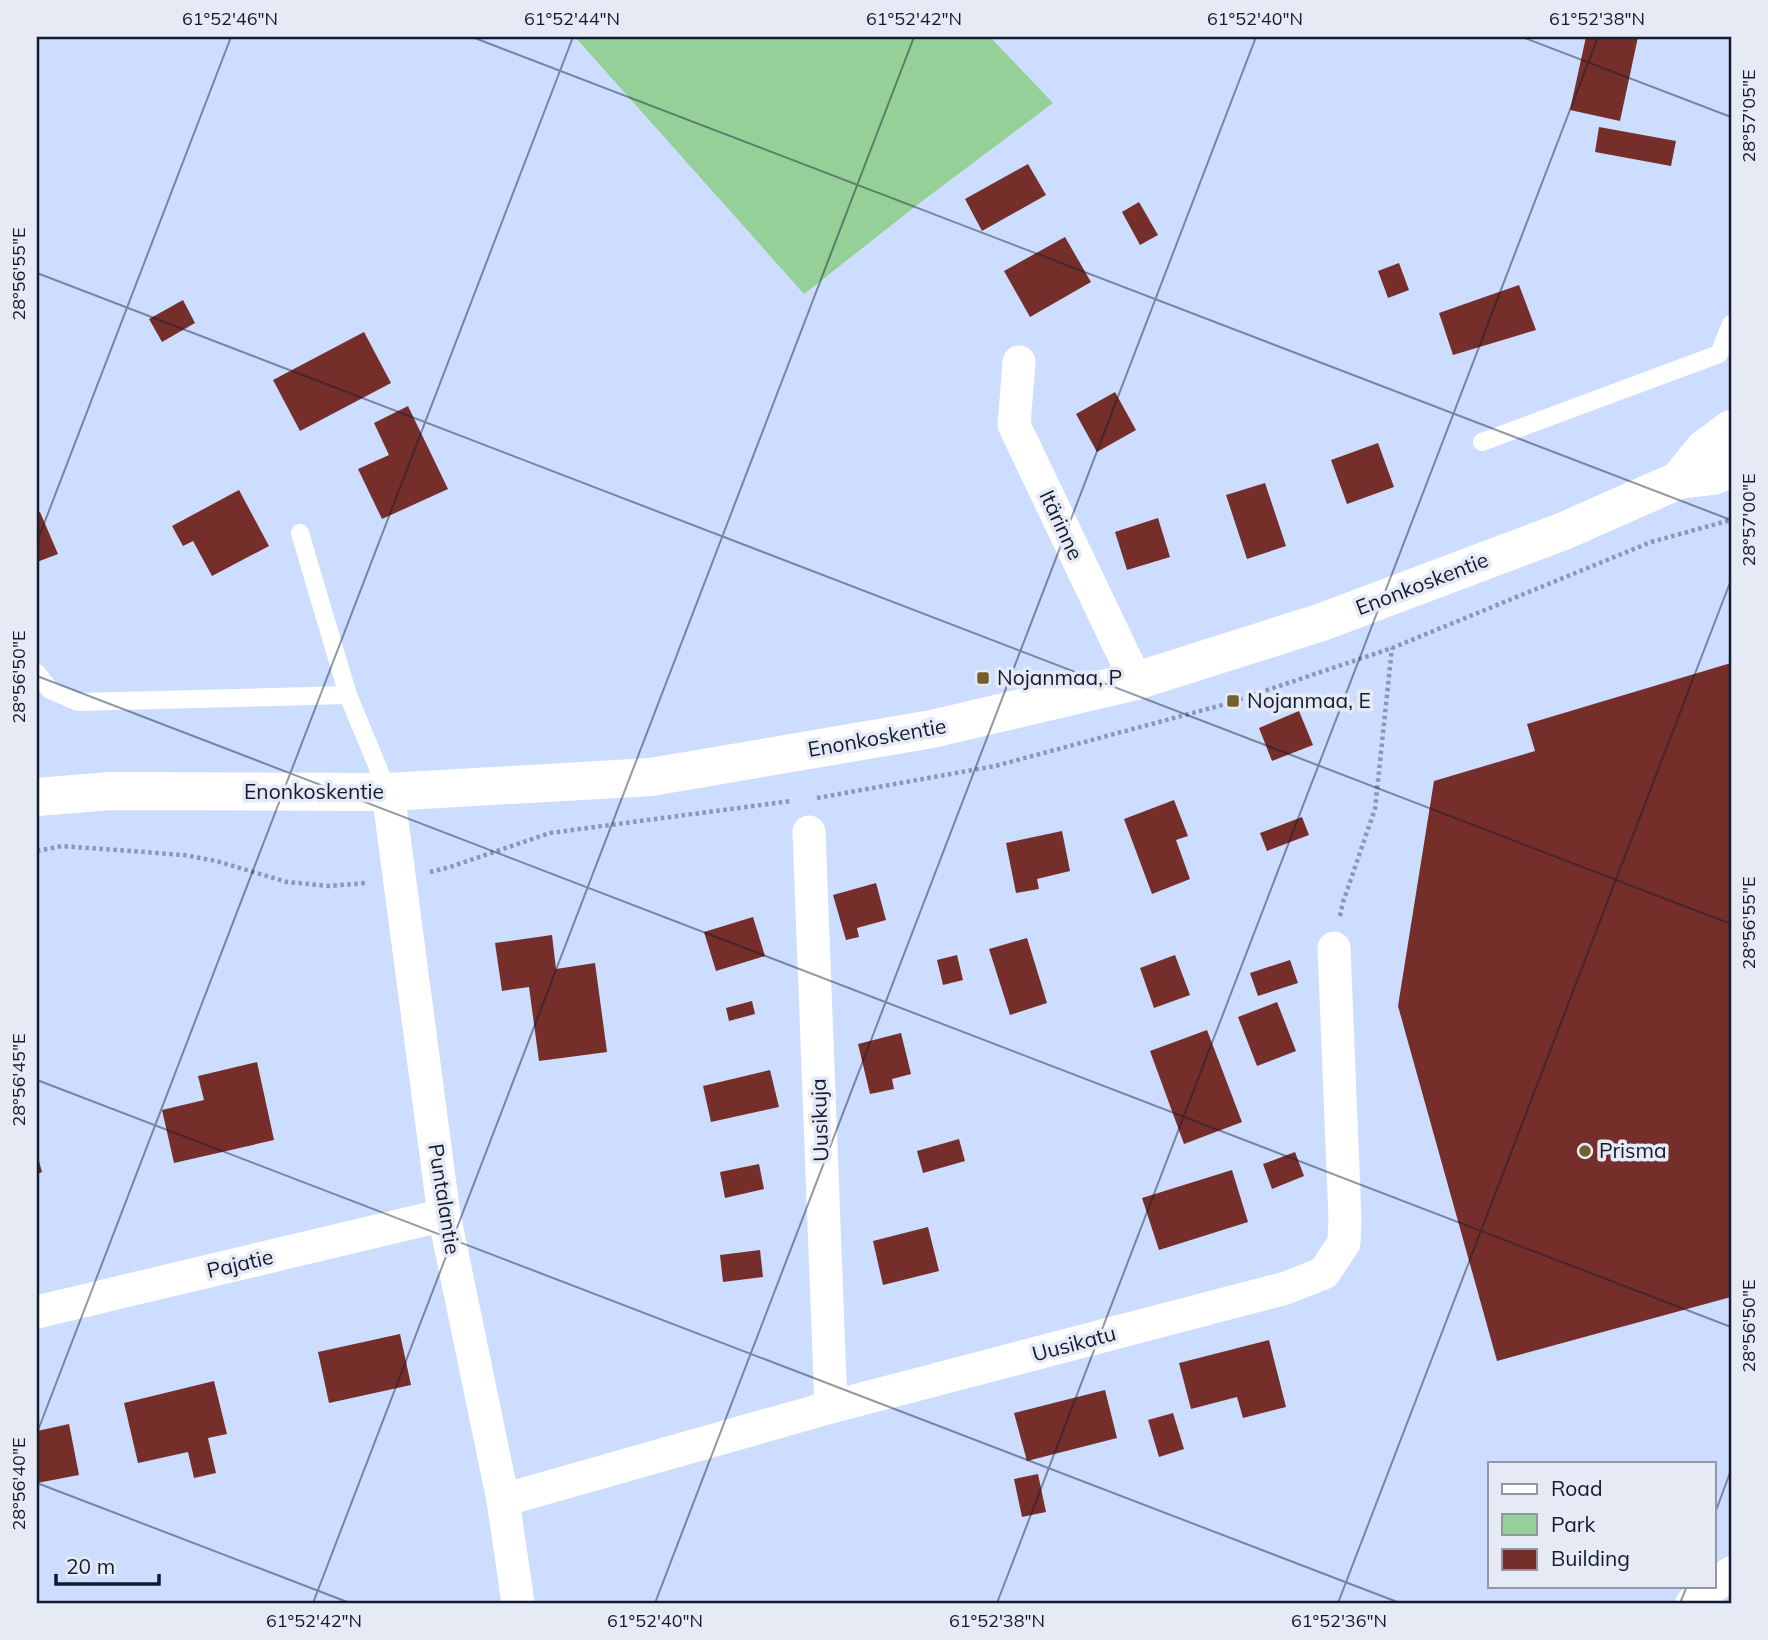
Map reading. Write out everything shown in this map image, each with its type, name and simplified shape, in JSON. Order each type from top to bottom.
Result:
[{"type":"main road","name":"Enonkoskentie","points":[[1679,480],[1704,449],[1731,429]]},
{"type":"main road","name":"Enonkoskentie","points":[[37,797],[111,791],[388,792],[651,777],[932,729],[1136,681],[1322,621],[1564,531],[1679,480],[1713,476],[1731,469]]},
{"type":"street","name":"Itärinne","points":[[1019,362],[1014,425],[1136,681]]},
{"type":"street","name":"Puntalantie","points":[[388,792],[444,1215],[503,1500],[518,1603]]},
{"type":"street","name":"Uusikuja","points":[[809,832],[831,1407]]},
{"type":"street","name":"Uusikatu","points":[[503,1500],[831,1407],[1286,1288],[1324,1273],[1344,1243],[1345,1218],[1334,948]]},
{"type":"street","name":"Pajatie","points":[[37,1312],[444,1215]]},
{"type":"street","points":[[1716,1585],[1731,1573]]},
{"type":"street","points":[[1692,1603],[1712,1588]]},
{"type":"lane","points":[[1482,442],[1718,354],[1731,324]]},
{"type":"lane","points":[[300,533],[348,695],[388,792]]},
{"type":"lane","points":[[37,673],[50,690],[78,702],[348,695]]},
{"type":"path","points":[[1334,948],[1343,902],[1375,809],[1392,648]]},
{"type":"green space","points":[[575,37],[990,37],[1053,103],[804,294]]},
{"type":"building","points":[[1586,37],[1638,37],[1620,121],[1570,110]]},
{"type":"building","points":[[1599,127],[1676,141],[1671,166],[1595,152]]},
{"type":"building","points":[[1028,164],[1046,195],[982,231],[965,199]]},
{"type":"building","points":[[1139,202],[1158,235],[1140,245],[1122,212]]},
{"type":"building","points":[[1065,237],[1091,282],[1030,317],[1004,271]]},
{"type":"building","points":[[1399,263],[1409,290],[1388,298],[1378,271]]},
{"type":"building","points":[[1519,285],[1536,330],[1453,355],[1439,313]]},
{"type":"building","points":[[183,300],[195,323],[162,342],[149,319]]},
{"type":"building","points":[[364,332],[391,383],[300,431],[273,380]]},
{"type":"building","points":[[1115,392],[1136,430],[1097,452],[1076,414]]},
{"type":"building","points":[[408,406],[448,489],[382,519],[358,469],[389,455],[374,423]]},
{"type":"building","points":[[1378,443],[1394,487],[1347,504],[1331,460]]},
{"type":"building","points":[[1265,483],[1286,546],[1247,559],[1226,495]]},
{"type":"building","points":[[239,490],[269,546],[212,576],[193,541],[183,546],[172,526]]},
{"type":"building","points":[[40,512],[58,554],[37,562],[37,513]]},
{"type":"building","points":[[1158,518],[1170,557],[1127,570],[1115,532]]},
{"type":"building","name":"Prisma","points":[[1731,663],[1731,1297],[1497,1361],[1398,1006],[1434,781],[1535,751],[1527,724]]},
{"type":"building","points":[[1299,711],[1313,745],[1272,761],[1259,728]]},
{"type":"building","points":[[1174,800],[1188,836],[1176,840],[1190,879],[1152,894],[1124,819]]},
{"type":"building","points":[[1302,817],[1309,835],[1267,851],[1260,833]]},
{"type":"building","points":[[1062,831],[1070,871],[1037,879],[1039,889],[1016,893],[1006,843]]},
{"type":"building","points":[[876,883],[886,920],[857,928],[859,937],[846,940],[833,895]]},
{"type":"building","points":[[753,917],[765,956],[716,971],[704,932]]},
{"type":"building","points":[[552,935],[556,969],[595,963],[607,1052],[539,1061],[529,987],[502,991],[495,943]]},
{"type":"building","points":[[1027,938],[1047,1003],[1010,1015],[989,949]]},
{"type":"building","points":[[957,955],[963,980],[943,985],[937,960]]},
{"type":"building","points":[[1175,955],[1190,995],[1154,1008],[1140,968]]},
{"type":"building","points":[[1290,960],[1298,983],[1258,996],[1250,973]]},
{"type":"building","points":[[752,1001],[755,1014],[729,1021],[726,1008]]},
{"type":"building","points":[[1277,1002],[1296,1051],[1257,1066],[1238,1017]]},
{"type":"building","points":[[1207,1030],[1242,1122],[1184,1144],[1150,1051]]},
{"type":"building","points":[[901,1033],[911,1074],[892,1079],[894,1089],[870,1094],[858,1044]]},
{"type":"building","points":[[257,1062],[274,1140],[174,1163],[162,1110],[204,1100],[198,1076]]},
{"type":"building","points":[[770,1070],[779,1107],[711,1122],[703,1086]]},
{"type":"building","points":[[959,1139],[965,1161],[923,1173],[917,1151]]},
{"type":"building","points":[[1295,1152],[1304,1176],[1272,1189],[1263,1164]]},
{"type":"building","points":[[37,1154],[42,1172],[37,1174]]},
{"type":"building","points":[[759,1164],[764,1189],[725,1198],[720,1172]]},
{"type":"building","points":[[1232,1170],[1248,1222],[1159,1250],[1142,1198]]},
{"type":"building","points":[[928,1227],[939,1271],[883,1285],[873,1241]]},
{"type":"building","points":[[760,1250],[763,1277],[723,1282],[720,1255]]},
{"type":"building","points":[[400,1334],[411,1385],[329,1403],[318,1352]]},
{"type":"building","points":[[1269,1340],[1286,1407],[1243,1418],[1237,1397],[1191,1409],[1179,1363]]},
{"type":"building","points":[[214,1381],[227,1434],[208,1438],[216,1473],[194,1478],[188,1452],[138,1463],[124,1403]]},
{"type":"building","points":[[1105,1390],[1117,1438],[1027,1461],[1014,1413]]},
{"type":"building","points":[[1173,1413],[1184,1449],[1159,1457],[1148,1420]]},
{"type":"building","points":[[69,1424],[79,1475],[37,1483],[37,1431]]},
{"type":"building","points":[[1038,1474],[1046,1512],[1022,1517],[1014,1479]]},
{"type":"place","name":"Nojanmaa, P","points":[[983,678]]},
{"type":"place","name":"Nojanmaa, E","points":[[1233,701]]},
{"type":"place","name":"Prisma","points":[[1585,1151]]}]
